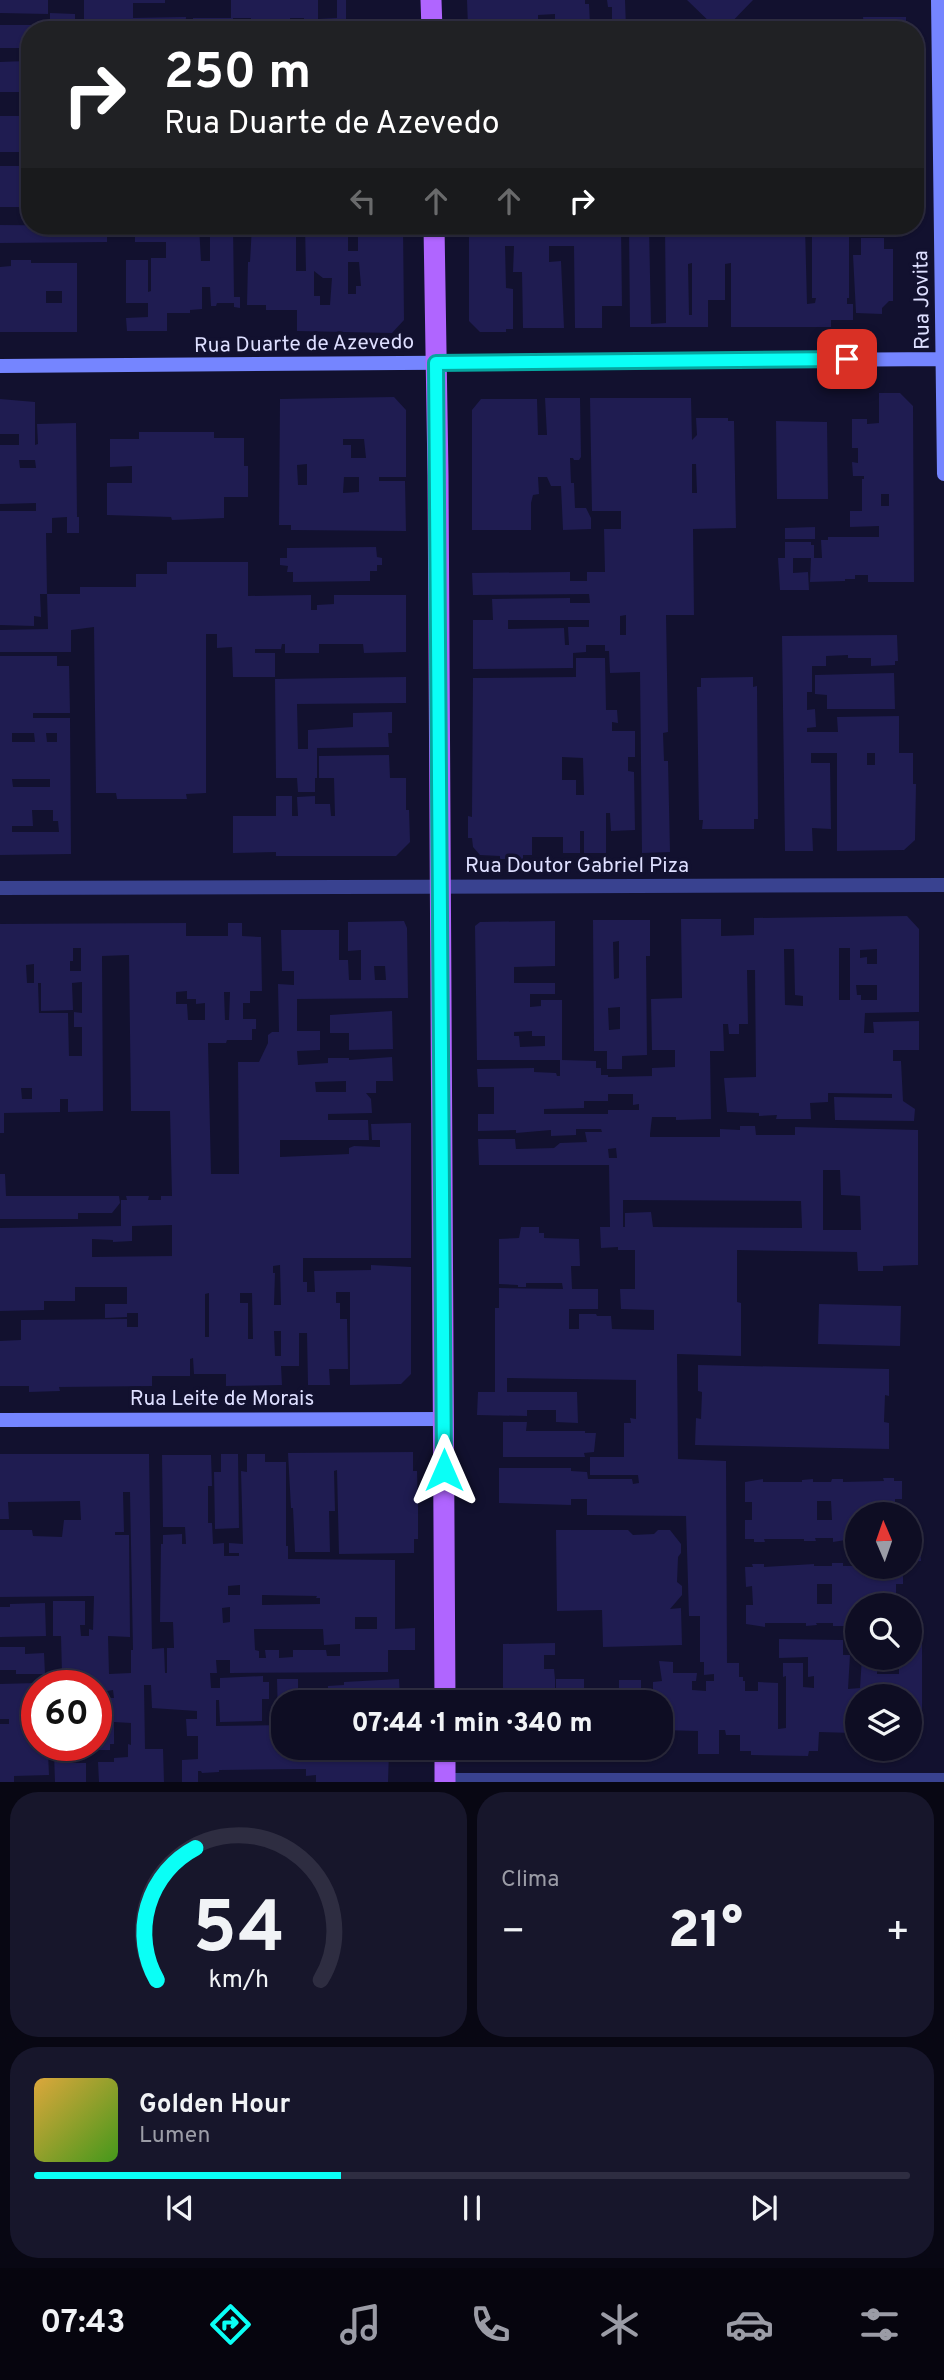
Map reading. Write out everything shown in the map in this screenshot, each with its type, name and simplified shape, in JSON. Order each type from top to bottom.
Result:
[{"type":"main road","points":[[431,0],[432,21]]},
{"type":"main road","name":"Rua Jovita","points":[[939,0],[944,474]]},
{"type":"main road","points":[[434,235],[445,1690]]},
{"type":"main road","name":"Rua Duarte de Azevedo","points":[[0,366],[943,359]]},
{"type":"main road","name":"Rua Leite de Morais","points":[[0,1420],[444,1419]]},
{"type":"main road","points":[[445,1760],[445,1781]]},
{"type":"street","name":"Rua Doutor Gabriel Piza","points":[[0,888],[944,885]]},
{"type":"street","points":[[445,1781],[944,1780]]},
{"type":"building","points":[[0,0],[48,0],[48,14],[0,13]]},
{"type":"building","points":[[84,0],[165,0],[165,3],[133,3],[133,18],[186,17],[186,21],[84,21]]},
{"type":"building","points":[[231,0],[318,0],[318,19],[337,18],[337,0],[346,0],[346,19],[343,21],[304,21],[304,18],[290,18],[290,21],[251,21],[251,18],[233,18],[233,21],[193,21],[193,18],[231,18]]},
{"type":"building","points":[[467,0],[585,0],[585,4],[589,4],[590,21],[555,21],[555,14],[538,15],[538,21],[468,21]]},
{"type":"building","points":[[607,0],[625,0],[626,21],[612,21],[612,7],[608,7]]},
{"type":"building","points":[[687,0],[753,0],[733,21],[709,21]]},
{"type":"building","points":[[50,13],[75,14],[75,21],[50,21]]},
{"type":"building","points":[[863,17],[906,17],[906,21],[863,21]]},
{"type":"building","points":[[359,19],[402,19],[402,21]]},
{"type":"building","points":[[0,25],[21,25],[21,48],[0,48]]},
{"type":"building","points":[[21,61],[21,92],[0,92],[0,62]]},
{"type":"building","points":[[0,116],[21,116],[21,152],[0,152]]},
{"type":"building","points":[[0,166],[21,166],[21,207],[0,207]]},
{"type":"building","points":[[0,225],[21,225],[21,235],[107,235],[107,242],[0,243]]},
{"type":"building","points":[[135,235],[200,235],[201,261],[210,261],[210,235],[233,235],[234,297],[240,297],[240,308],[234,307],[234,303],[217,303],[216,306],[211,306],[210,287],[202,287],[202,309],[190,310],[190,313],[167,313],[167,331],[127,331],[126,318],[148,317],[148,303],[126,303],[126,260],[148,260],[148,292],[151,291],[151,258],[166,258],[166,242],[135,242]]},
{"type":"building","points":[[252,235],[296,235],[296,271],[306,271],[305,235],[348,235],[348,251],[358,251],[358,235],[403,235],[404,320],[392,333],[297,331],[297,310],[266,310],[266,305],[247,305]],"holes":[[[348,262],[359,262],[361,286],[356,286],[356,294],[348,294]],[[314,271],[323,278],[332,278],[330,305],[320,305],[320,296],[314,296]]]},
{"type":"building","points":[[469,235],[621,235],[622,306],[602,306],[602,328],[575,328],[574,246],[549,246],[549,262],[561,261],[564,328],[523,328],[522,272],[513,272],[514,246],[505,246],[506,288],[513,289],[513,329],[506,329],[506,332],[480,332],[469,321]]},
{"type":"building","points":[[629,235],[649,235],[651,324],[666,323],[665,235],[805,235],[807,304],[815,303],[816,298],[812,298],[812,235],[849,235],[847,304],[853,304],[853,320],[831,320],[831,327],[731,327],[731,263],[725,264],[725,300],[708,300],[708,327],[630,327]],"holes":[[[692,263],[692,315],[689,315],[688,264]]]},
{"type":"building","points":[[861,238],[884,238],[884,249],[893,249],[893,301],[889,301],[882,308],[882,314],[856,313],[853,255],[861,255]]},
{"type":"building","points":[[11,260],[77,263],[77,332],[0,332],[0,267],[11,266]],"holes":[[[46,291],[62,291],[62,303],[46,303]]]},
{"type":"building","points":[[879,393],[900,393],[913,406],[914,582],[868,582],[868,575],[855,575],[855,579],[845,581],[810,582],[811,558],[793,558],[793,573],[808,572],[809,590],[780,590],[778,558],[785,558],[785,542],[811,542],[811,545],[814,545],[814,558],[822,558],[821,540],[828,540],[828,537],[879,537],[879,526],[850,527],[850,511],[862,511],[864,479],[864,476],[853,476],[852,462],[858,463],[858,448],[852,448],[852,419],[867,419],[867,424],[879,423]],"holes":[[[881,494],[889,494],[889,506],[881,506]]]},
{"type":"building","points":[[394,397],[406,410],[406,477],[379,477],[379,481],[405,481],[406,531],[291,530],[291,525],[279,525],[280,399]],"holes":[[[343,439],[364,439],[366,458],[351,458],[351,445],[343,445]],[[307,464],[307,485],[298,485],[297,465]],[[344,477],[359,477],[359,492],[343,493]]]},
{"type":"building","points":[[545,398],[580,398],[581,457],[579,460],[570,458],[571,483],[574,483],[575,508],[586,508],[591,518],[591,529],[563,530],[561,486],[551,486],[547,477],[538,477],[539,494],[533,495],[531,503],[531,530],[472,530],[472,410],[481,399],[537,399],[538,435],[547,435]]},
{"type":"building","points":[[590,398],[691,398],[692,440],[697,435],[696,418],[728,418],[728,421],[734,421],[736,528],[693,529],[694,615],[666,615],[668,732],[663,733],[664,761],[668,761],[670,852],[642,853],[640,672],[610,673],[609,651],[605,651],[605,645],[586,645],[586,652],[573,653],[573,668],[473,669],[473,620],[493,620],[492,599],[570,598],[570,603],[590,603],[589,594],[473,595],[472,573],[570,572],[570,581],[587,581],[587,572],[605,572],[604,529],[621,529],[621,511],[592,511]],"holes":[[[692,464],[696,464],[697,493],[692,493]],[[626,615],[626,635],[620,635],[620,616]],[[508,620],[589,620],[589,627],[568,627],[569,645],[565,645],[564,628],[508,629]]]},
{"type":"building","points":[[0,399],[35,402],[35,445],[38,444],[37,424],[76,423],[79,533],[67,533],[67,517],[52,518],[52,533],[46,533],[47,594],[40,594],[41,617],[34,616],[34,626],[0,625],[0,511],[36,511],[36,503],[0,504],[0,445],[19,445],[19,434],[0,434]],"holes":[[[19,460],[35,460],[36,468],[20,468]]]},
{"type":"building","points":[[776,421],[827,422],[828,499],[777,499]]},
{"type":"building","points":[[139,432],[214,432],[214,438],[244,438],[248,497],[224,497],[224,518],[172,520],[171,517],[107,515],[107,483],[132,483],[132,466],[110,467],[110,439],[139,439]]},
{"type":"building","points":[[815,527],[815,539],[785,539],[785,528]]},
{"type":"building","points":[[376,547],[377,557],[382,558],[382,565],[377,565],[377,571],[370,571],[370,581],[293,582],[293,572],[287,572],[288,566],[280,565],[280,558],[287,558],[287,548]]},
{"type":"building","points":[[167,562],[248,562],[248,596],[311,595],[311,610],[317,610],[317,605],[334,604],[334,595],[406,595],[406,652],[364,653],[363,644],[319,644],[319,653],[285,653],[285,644],[282,644],[281,649],[255,649],[255,653],[275,653],[275,677],[233,677],[232,647],[217,648],[217,634],[206,634],[206,793],[186,794],[187,799],[117,799],[116,793],[96,793],[94,627],[71,630],[71,652],[0,652],[0,630],[48,629],[47,594],[80,594],[80,587],[136,587],[136,574],[167,574]]},
{"type":"building","points":[[897,635],[898,661],[895,661],[895,665],[871,666],[871,658],[848,658],[848,655],[826,656],[826,666],[812,666],[812,692],[807,692],[807,710],[815,709],[816,727],[807,728],[807,732],[838,732],[837,717],[899,716],[899,753],[913,753],[913,784],[916,784],[915,840],[904,850],[837,851],[837,753],[811,753],[811,763],[830,763],[831,829],[812,828],[813,851],[785,851],[782,636]],"holes":[[[867,753],[875,753],[875,765],[867,765]]]},
{"type":"building","points":[[0,656],[57,656],[57,666],[69,666],[70,713],[33,713],[33,718],[70,718],[71,854],[0,855]],"holes":[[[12,733],[34,733],[35,742],[12,742]],[[46,733],[57,733],[57,742],[47,742]],[[12,779],[50,779],[50,787],[13,787]],[[32,810],[53,810],[53,821],[58,821],[59,832],[12,832],[12,826],[33,826]]]},
{"type":"building","points":[[576,658],[605,658],[606,710],[617,710],[618,723],[612,722],[612,731],[635,731],[635,757],[628,757],[628,771],[634,772],[635,830],[611,831],[610,813],[606,813],[606,853],[584,853],[584,831],[580,831],[580,853],[563,853],[563,837],[532,837],[532,855],[523,855],[523,859],[500,859],[500,856],[480,855],[473,847],[472,838],[468,838],[468,816],[472,817],[473,678],[576,677]],"holes":[[[562,757],[583,758],[584,795],[576,795],[576,780],[562,780]]]},
{"type":"building","points":[[894,673],[895,709],[827,709],[827,695],[815,694],[815,675]]},
{"type":"building","points":[[406,677],[406,703],[297,704],[298,749],[308,749],[308,730],[353,727],[353,713],[392,712],[392,733],[388,733],[389,747],[317,748],[315,792],[298,792],[297,778],[276,778],[275,679]]},
{"type":"building","points":[[753,677],[753,687],[757,686],[758,819],[754,819],[754,829],[702,829],[703,820],[699,820],[697,687],[701,687],[701,678]]},
{"type":"building","points":[[389,755],[390,778],[406,778],[406,810],[409,810],[410,842],[396,856],[276,856],[276,852],[233,853],[233,816],[276,816],[276,796],[292,796],[292,816],[298,816],[297,797],[315,796],[315,804],[330,804],[331,816],[335,816],[334,778],[319,778],[319,756]]},
{"type":"building","points":[[907,916],[919,929],[919,1012],[865,1013],[864,1033],[874,1033],[873,1022],[919,1021],[919,1050],[893,1050],[893,1061],[901,1061],[903,1101],[915,1109],[914,1121],[835,1120],[834,1097],[892,1098],[892,1094],[828,1093],[828,1102],[810,1103],[811,1119],[776,1119],[777,1115],[727,1112],[724,1078],[756,1077],[755,970],[747,970],[748,1024],[739,1024],[739,1034],[729,1034],[728,1024],[723,1024],[724,1051],[710,1051],[711,1119],[676,1120],[676,1117],[652,1117],[650,1137],[720,1137],[720,1129],[740,1130],[740,1126],[755,1126],[756,1135],[795,1135],[795,1127],[918,1130],[918,1265],[883,1266],[883,1271],[858,1271],[857,1252],[737,1250],[741,1356],[677,1354],[678,1459],[726,1461],[727,1663],[739,1663],[739,1677],[743,1677],[745,1681],[745,1691],[758,1691],[758,1682],[778,1683],[778,1729],[786,1728],[786,1676],[783,1677],[783,1663],[803,1663],[803,1687],[814,1688],[814,1676],[808,1677],[808,1657],[779,1658],[779,1639],[843,1640],[845,1670],[849,1670],[848,1684],[845,1684],[845,1733],[819,1732],[818,1751],[809,1751],[808,1756],[751,1755],[751,1751],[740,1751],[740,1735],[726,1735],[725,1730],[719,1730],[719,1754],[698,1754],[698,1731],[673,1730],[673,1690],[653,1690],[653,1682],[662,1681],[659,1661],[673,1662],[673,1673],[697,1673],[696,1681],[692,1681],[692,1690],[706,1691],[706,1681],[714,1681],[714,1674],[704,1675],[704,1662],[700,1662],[700,1616],[689,1616],[686,1516],[587,1515],[587,1499],[571,1499],[571,1505],[499,1503],[499,1468],[571,1468],[571,1471],[587,1472],[588,1479],[632,1479],[633,1484],[639,1483],[638,1475],[590,1475],[590,1457],[624,1457],[624,1423],[631,1423],[630,1418],[636,1419],[636,1380],[507,1378],[507,1392],[577,1392],[578,1423],[556,1422],[556,1410],[527,1410],[527,1416],[477,1415],[478,1392],[495,1392],[495,1308],[499,1308],[499,1288],[563,1289],[562,1283],[526,1283],[526,1287],[499,1284],[499,1239],[519,1238],[521,1227],[539,1227],[539,1233],[544,1233],[544,1238],[579,1239],[580,1266],[571,1266],[572,1289],[598,1289],[598,1309],[569,1309],[569,1329],[579,1329],[579,1314],[596,1314],[611,1316],[612,1329],[654,1330],[654,1310],[621,1309],[620,1289],[635,1289],[635,1250],[601,1248],[600,1227],[610,1227],[609,1165],[479,1165],[478,1139],[515,1139],[516,1149],[554,1148],[560,1143],[587,1142],[585,1132],[602,1132],[601,1129],[576,1129],[576,1135],[551,1136],[551,1130],[516,1133],[516,1130],[478,1131],[478,1114],[494,1114],[494,1087],[478,1087],[477,1069],[534,1068],[534,1072],[556,1073],[560,1076],[560,1060],[477,1060],[475,926],[480,922],[555,921],[555,966],[514,967],[514,983],[555,983],[555,994],[530,994],[530,1007],[541,1006],[541,1000],[562,1000],[562,1060],[596,1061],[596,1068],[601,1068],[601,1075],[608,1077],[652,1076],[652,1068],[675,1067],[675,1050],[652,1050],[651,999],[682,998],[681,919],[721,919],[721,936],[754,935],[754,918]],"holes":[[[839,948],[850,948],[850,1000],[839,1000]],[[784,949],[794,949],[795,995],[803,996],[803,1006],[785,1005]],[[877,949],[877,964],[867,964],[867,957],[860,958],[860,950]],[[856,985],[877,985],[877,1000],[861,1000],[861,995],[857,995]],[[532,1031],[532,1036],[545,1036],[545,1046],[520,1047],[519,1036],[514,1036],[514,1032]],[[608,1094],[633,1094],[633,1105],[639,1104],[639,1110],[608,1110],[608,1114],[544,1114],[544,1109],[584,1108],[584,1101],[608,1101]],[[616,1148],[617,1158],[609,1158],[608,1149]],[[823,1170],[840,1170],[841,1195],[860,1196],[861,1230],[823,1230]],[[623,1200],[801,1201],[802,1228],[653,1227],[651,1212],[625,1213],[625,1227]]]},
{"type":"building","points":[[593,920],[650,920],[650,956],[646,956],[647,1055],[622,1056],[622,1069],[607,1069],[607,1051],[594,1051]],"holes":[[[619,941],[619,978],[614,979],[613,942]],[[620,1007],[620,1029],[609,1030],[608,1008]]]},
{"type":"building","points":[[404,921],[407,928],[408,998],[297,999],[297,1031],[320,1031],[320,1050],[297,1051],[298,1065],[328,1063],[328,1058],[349,1060],[392,1057],[393,1081],[376,1081],[376,1093],[366,1093],[371,1099],[372,1113],[328,1114],[328,1120],[368,1120],[369,1140],[280,1140],[280,1157],[349,1154],[349,1148],[354,1146],[380,1147],[380,1140],[372,1140],[371,1124],[411,1123],[411,1258],[303,1258],[303,1282],[307,1282],[307,1292],[315,1292],[314,1271],[371,1270],[371,1265],[411,1267],[411,1374],[401,1384],[350,1385],[350,1292],[336,1292],[336,1303],[340,1303],[340,1319],[347,1319],[348,1369],[329,1369],[330,1385],[308,1385],[307,1333],[299,1333],[299,1366],[281,1366],[282,1385],[226,1386],[226,1374],[194,1374],[193,1358],[190,1359],[190,1376],[152,1376],[152,1386],[59,1387],[60,1391],[29,1392],[29,1386],[0,1386],[0,1341],[21,1340],[21,1320],[127,1319],[127,1327],[138,1327],[138,1313],[127,1313],[127,1317],[105,1318],[105,1304],[127,1304],[127,1287],[75,1287],[75,1301],[44,1301],[44,1310],[0,1311],[0,1228],[121,1226],[121,1200],[127,1200],[126,1196],[149,1196],[148,1200],[161,1200],[161,1196],[172,1196],[170,1111],[131,1111],[129,955],[102,956],[103,1111],[68,1112],[68,1099],[60,1099],[60,1112],[4,1113],[4,1133],[0,1133],[0,924],[186,923],[186,936],[228,936],[228,923],[242,923],[242,936],[261,937],[262,991],[250,991],[250,1003],[243,1003],[243,1019],[256,1019],[252,1040],[208,1043],[211,1174],[239,1174],[238,1062],[259,1062],[268,1043],[268,1035],[279,1032],[278,984],[294,985],[294,971],[282,971],[281,930],[339,930],[339,960],[348,960],[349,980],[361,980],[361,950],[348,951],[348,922]],"holes":[[[73,948],[81,948],[81,971],[70,971],[70,961],[73,961]],[[34,964],[34,983],[27,983],[26,965]],[[374,966],[385,966],[386,980],[375,980]],[[82,982],[82,1013],[74,1012],[74,1027],[82,1027],[82,1056],[69,1056],[68,1013],[39,1013],[38,983],[41,983],[41,1011],[73,1010],[72,983]],[[187,991],[187,999],[196,999],[196,1004],[205,1003],[205,1020],[188,1020],[187,1004],[176,1004],[176,992]],[[224,992],[230,992],[229,1020],[225,1020]],[[346,1081],[346,1092],[316,1092],[315,1082]],[[21,1088],[32,1088],[32,1099],[22,1099]],[[172,1225],[172,1256],[92,1257],[92,1239],[132,1241],[132,1226]],[[280,1265],[281,1305],[274,1305],[273,1266]],[[209,1293],[209,1337],[205,1337],[205,1294]],[[240,1293],[252,1293],[253,1339],[248,1339],[248,1303],[240,1303]],[[274,1331],[281,1331],[281,1356],[275,1356]]]},
{"type":"building","points":[[392,1011],[393,1049],[349,1050],[349,1033],[330,1033],[330,1015]]},
{"type":"building","points":[[0,1174],[5,1174],[6,1196],[119,1196],[120,1203],[112,1213],[78,1213],[78,1219],[0,1219]]},
{"type":"building","points":[[819,1304],[901,1306],[900,1346],[818,1344]]},
{"type":"building","points":[[698,1365],[889,1369],[889,1396],[885,1395],[884,1422],[889,1423],[889,1449],[695,1445],[696,1418],[701,1419],[702,1392],[698,1391]]},
{"type":"building","points":[[503,1422],[527,1422],[526,1431],[596,1433],[594,1452],[584,1453],[585,1457],[503,1457]]},
{"type":"building","points":[[413,1452],[413,1471],[417,1471],[418,1507],[418,1539],[414,1539],[414,1553],[339,1554],[337,1470],[334,1471],[335,1511],[329,1511],[330,1552],[295,1552],[288,1453]]},
{"type":"building","points":[[0,1454],[149,1454],[152,1649],[164,1648],[167,1673],[167,1648],[174,1648],[173,1622],[160,1622],[161,1544],[163,1535],[182,1534],[182,1544],[186,1544],[185,1527],[163,1527],[162,1455],[211,1455],[212,1486],[208,1486],[208,1523],[212,1523],[213,1544],[224,1543],[224,1556],[239,1556],[239,1553],[229,1553],[229,1543],[243,1544],[241,1471],[247,1472],[247,1454],[265,1454],[265,1462],[286,1462],[288,1559],[395,1560],[395,1629],[415,1628],[415,1650],[388,1650],[388,1672],[230,1673],[230,1660],[216,1660],[217,1673],[210,1673],[211,1688],[220,1688],[220,1678],[263,1676],[263,1682],[269,1682],[269,1699],[262,1699],[262,1721],[220,1722],[219,1700],[216,1700],[216,1726],[271,1725],[271,1760],[389,1760],[388,1782],[316,1782],[316,1775],[306,1776],[306,1769],[198,1771],[198,1782],[182,1782],[182,1760],[198,1759],[198,1736],[187,1736],[186,1719],[197,1719],[197,1711],[152,1708],[151,1685],[144,1685],[145,1749],[163,1749],[164,1782],[99,1782],[98,1762],[114,1762],[114,1758],[128,1757],[128,1744],[131,1745],[131,1723],[114,1722],[112,1744],[112,1674],[131,1673],[133,1650],[130,1492],[123,1492],[124,1532],[115,1532],[115,1535],[129,1535],[130,1637],[108,1636],[109,1670],[62,1670],[61,1636],[53,1636],[53,1601],[85,1601],[85,1625],[80,1625],[81,1636],[89,1636],[89,1629],[93,1630],[94,1596],[0,1597],[0,1530],[32,1530],[33,1536],[62,1537],[64,1520],[81,1520],[80,1501],[8,1502],[9,1519],[0,1519]],"holes":[[[240,1585],[240,1595],[228,1595],[228,1586]],[[262,1595],[320,1598],[320,1604],[262,1605]],[[230,1607],[230,1622],[223,1623],[222,1608]],[[355,1617],[377,1617],[377,1629],[355,1629]],[[254,1629],[323,1629],[324,1645],[340,1644],[340,1656],[327,1656],[326,1650],[293,1650],[293,1657],[279,1658],[279,1650],[265,1650],[266,1658],[259,1658],[259,1651],[255,1650]]]},
{"type":"building","points":[[221,1454],[238,1454],[239,1528],[215,1529],[214,1472],[221,1472]]},
{"type":"building","points":[[883,1478],[894,1478],[894,1481],[902,1481],[902,1499],[895,1499],[895,1502],[845,1502],[845,1540],[764,1539],[765,1542],[754,1542],[754,1539],[745,1539],[745,1520],[752,1520],[752,1502],[745,1502],[745,1482],[763,1479],[763,1482],[802,1482],[813,1479],[813,1482],[831,1482],[832,1479],[843,1479],[843,1482],[884,1481]],"holes":[[[817,1501],[831,1501],[832,1520],[817,1520]]]},
{"type":"building","points":[[556,1530],[628,1530],[633,1535],[670,1530],[681,1544],[677,1582],[682,1586],[682,1595],[670,1609],[681,1608],[682,1645],[603,1647],[602,1610],[557,1611]]},
{"type":"building","points":[[843,1563],[845,1579],[903,1579],[903,1584],[896,1584],[896,1593],[845,1593],[844,1626],[833,1626],[833,1623],[806,1626],[806,1623],[765,1623],[765,1627],[746,1624],[746,1605],[753,1605],[752,1586],[746,1587],[745,1567],[753,1567],[752,1564],[764,1564],[764,1567]],"holes":[[[817,1584],[832,1584],[832,1604],[817,1604]]]},
{"type":"building","points":[[45,1603],[46,1636],[0,1637],[0,1607],[10,1607],[10,1604]]},
{"type":"building","points":[[555,1643],[555,1655],[544,1655],[544,1669],[554,1669],[555,1690],[503,1690],[503,1644]]},
{"type":"building","points":[[0,1647],[25,1647],[25,1654],[44,1653],[45,1670],[21,1670],[21,1674],[16,1674],[16,1670],[0,1670]]},
{"type":"building","points":[[861,1670],[877,1670],[877,1674],[899,1674],[899,1670],[922,1670],[922,1684],[860,1684]]},
{"type":"building","points":[[277,1679],[298,1679],[298,1690],[277,1690]]},
{"type":"building","points":[[399,1679],[400,1690],[328,1690],[328,1686],[344,1685],[344,1682]]},
{"type":"building","points":[[556,1679],[584,1679],[584,1690],[556,1690]]},
{"type":"building","points":[[619,1680],[641,1680],[641,1690],[619,1690]]},
{"type":"building","points":[[21,1683],[21,1761],[48,1761],[49,1775],[14,1776],[14,1782],[0,1782],[0,1724],[9,1724],[9,1719],[0,1719],[0,1684]]},
{"type":"building","points":[[54,1761],[86,1763],[86,1782],[55,1782]]},
{"type":"route","points":[[444,1470],[436,363],[847,359]]}]
